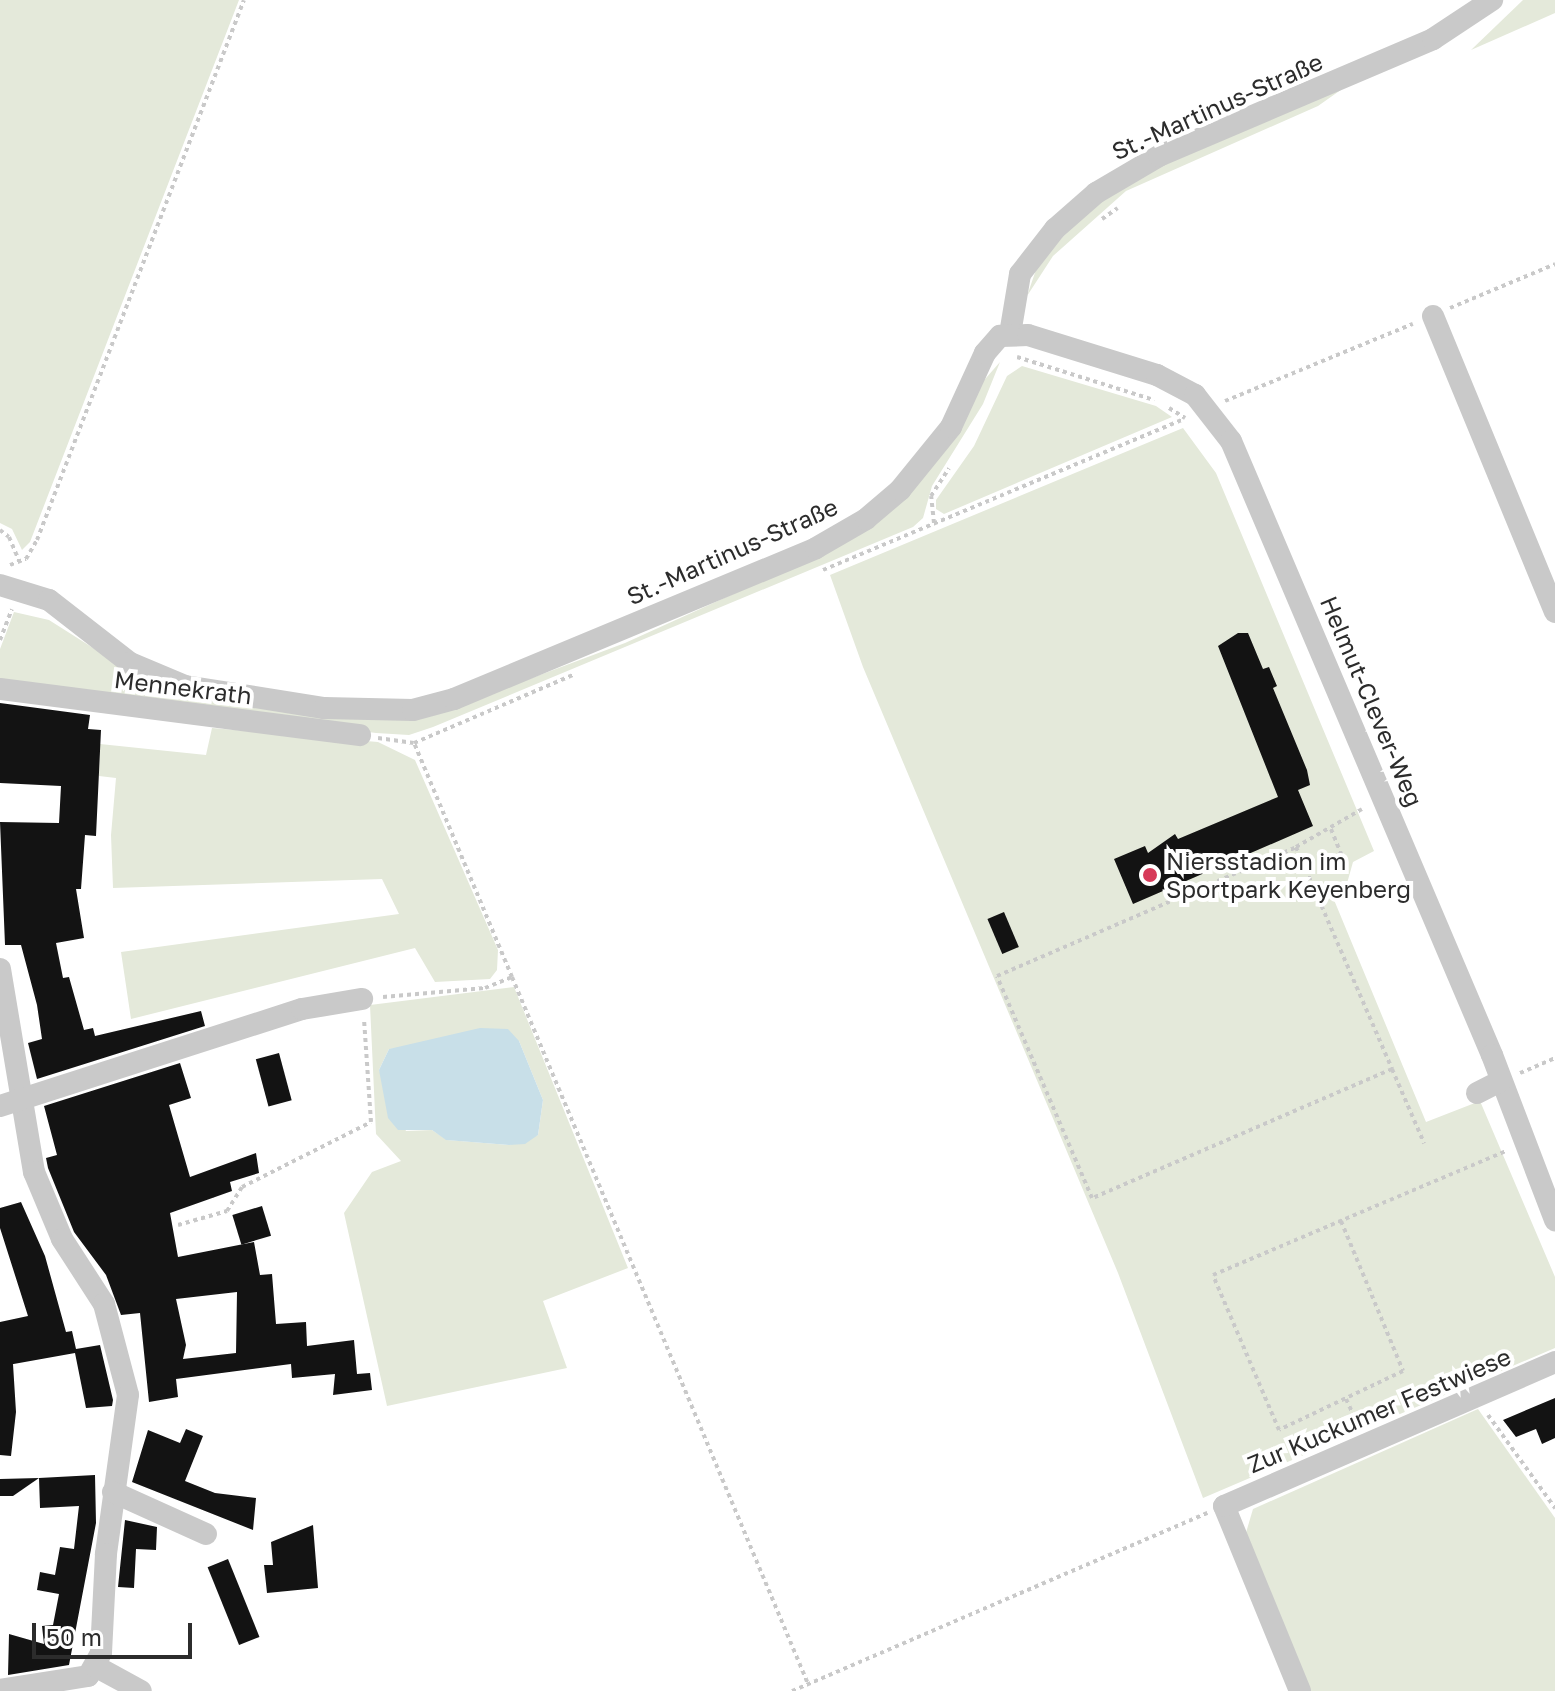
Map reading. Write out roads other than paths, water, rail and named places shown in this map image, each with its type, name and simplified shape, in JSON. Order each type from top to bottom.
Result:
[{"type":"street","name":"St.-Martinus-Straße","points":[[0,585],[49,600],[130,663],[185,686],[324,708],[413,710],[454,699],[816,548],[866,519],[931,453],[951,427],[991,342],[1013,334],[1020,274],[1045,240],[1096,193],[1159,156],[1433,39],[1492,0]]},
{"type":"street","points":[[1433,316],[1555,612]]},
{"type":"street","name":"Helmut-Clever-Weg","points":[[1013,334],[1157,375],[1208,408],[1223,425],[1258,499],[1501,1081],[1555,1220]]},
{"type":"street","name":"Mennekrath","points":[[0,689],[360,735]]},
{"type":"street","points":[[0,969],[10,1103],[46,1205],[104,1304],[124,1365],[128,1418],[113,1492],[101,1653],[95,1666],[88,1676],[0,1690]]},
{"type":"street","points":[[10,1103],[302,1009],[362,999]]},
{"type":"street","points":[[1477,1093],[1501,1081]]},
{"type":"street","name":"Zur Kuckumer Festwiese","points":[[1300,1691],[1224,1506],[1555,1362]]},
{"type":"street","points":[[113,1492],[206,1534]]},
{"type":"street","points":[[95,1666],[141,1691]]},
{"type":"water","points":[[480,1028],[508,1029],[519,1041],[543,1100],[538,1135],[525,1144],[509,1145],[446,1140],[432,1130],[398,1130],[388,1118],[379,1070],[389,1049]]},
{"type":"place","name":"Niersstadion im Sportpark Keyenberg","points":[[1150,875]]}]
